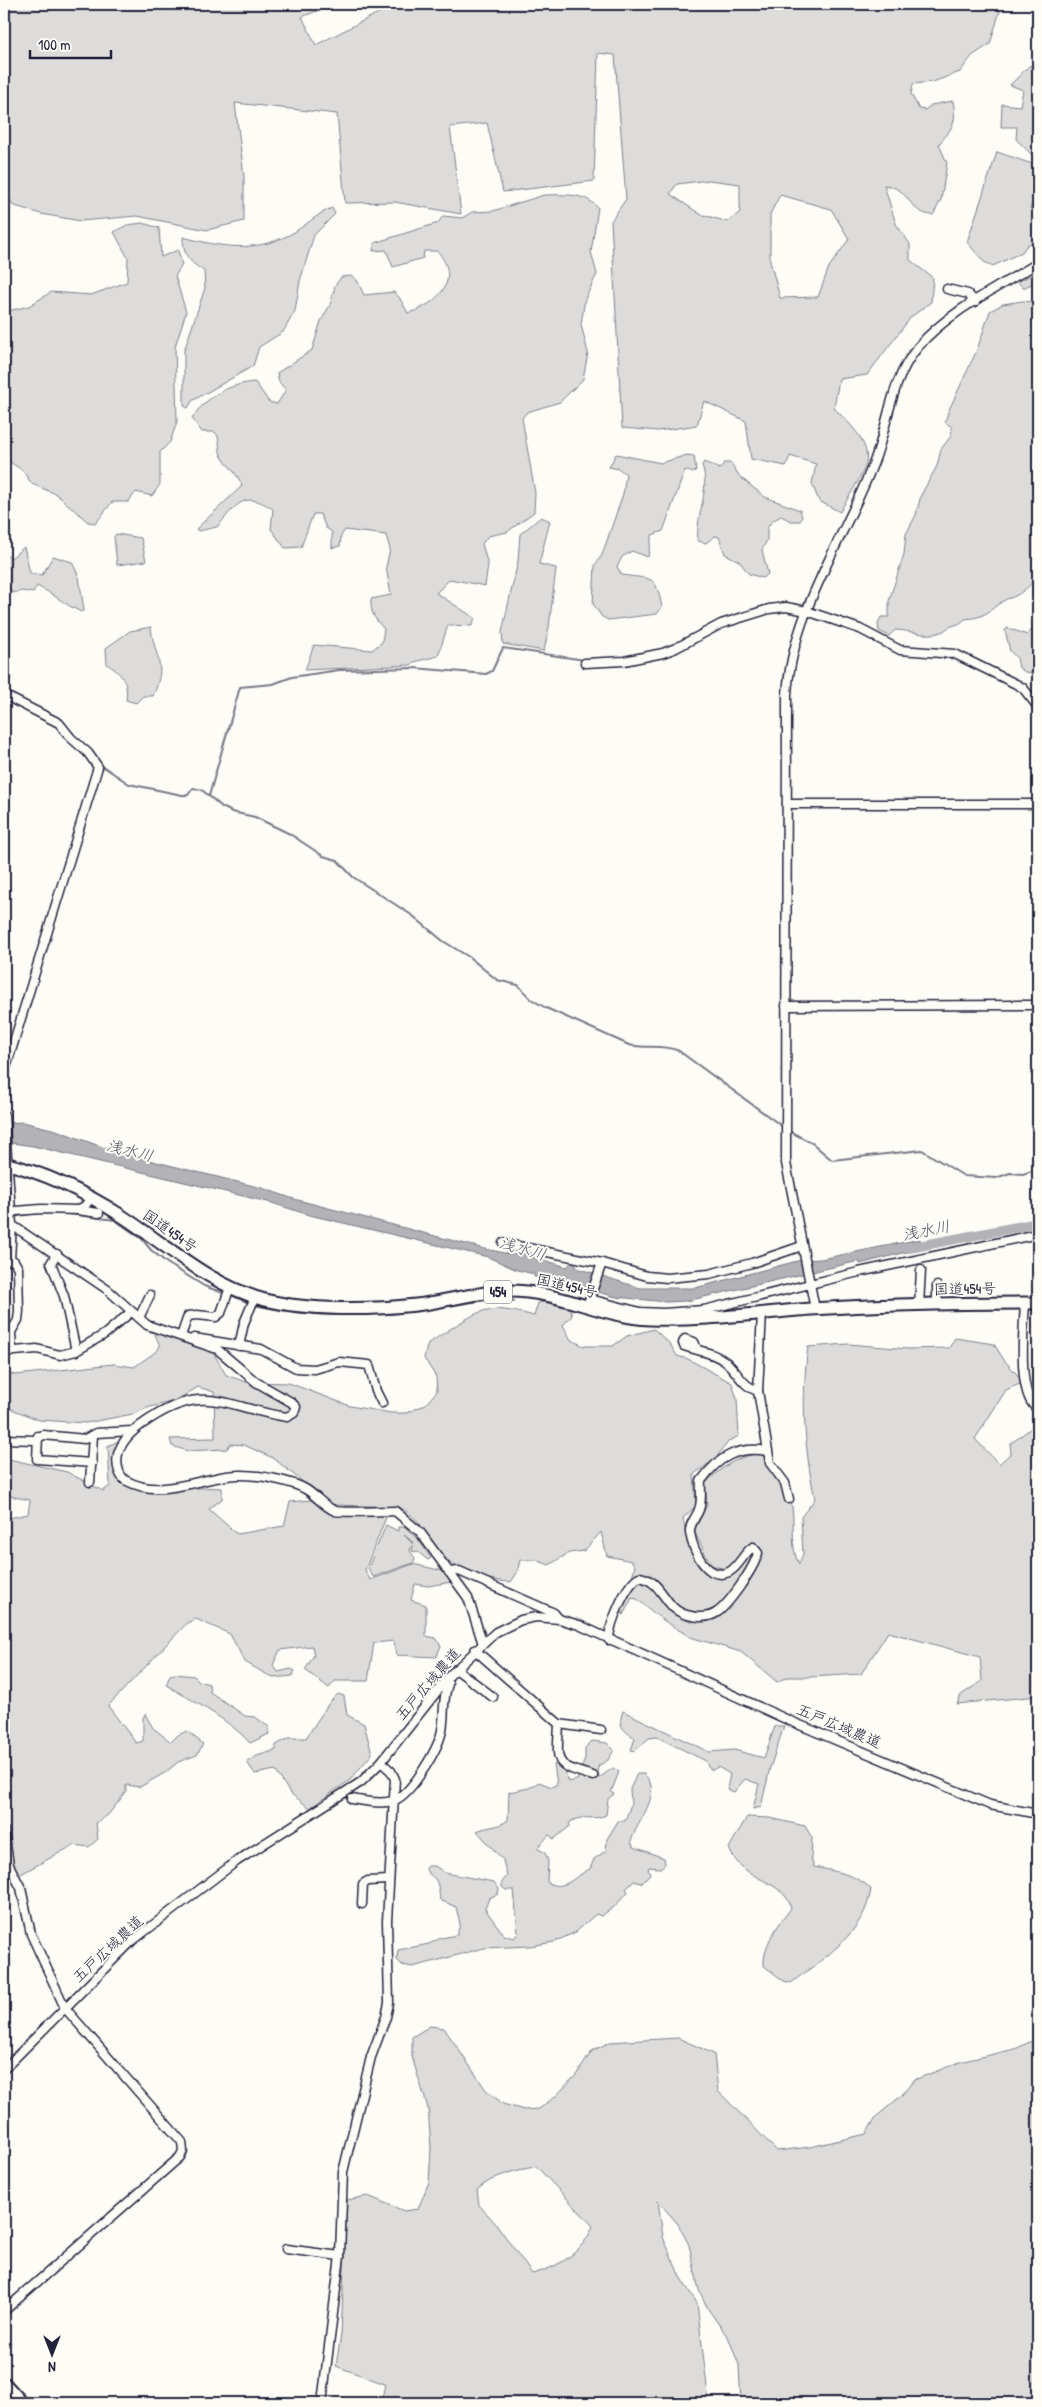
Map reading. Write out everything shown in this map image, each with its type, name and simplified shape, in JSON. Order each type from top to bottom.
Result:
[{"type":"highway","name":"国道454号","points":[[6,1164],[39,1174],[91,1197],[198,1269],[230,1287],[255,1296],[301,1306],[370,1307],[415,1305],[492,1293],[526,1292],[589,1300],[645,1319],[937,1304],[1038,1303]]},
{"type":"main road","points":[[4,2382],[23,2403]]},
{"type":"street","points":[[815,1309],[786,1163],[788,682],[795,643],[807,611],[869,474],[880,445],[894,391],[905,365],[918,346],[934,330],[1038,263]]},
{"type":"street","points":[[947,289],[968,294],[975,302]]},
{"type":"street","points":[[584,663],[624,661],[663,653],[712,628],[774,608],[807,611],[865,631],[882,643],[900,650],[956,654],[1023,688],[1038,707]]},
{"type":"street","points":[[4,695],[59,723],[71,738],[88,753],[98,767],[4,1074]]},
{"type":"street","points":[[787,804],[1038,804]]},
{"type":"street","points":[[786,1006],[1038,1006]]},
{"type":"street","points":[[4,1115],[7,1147],[7,1212],[12,1225],[7,1260],[14,1261],[18,1268],[19,1311],[18,1320],[11,1332],[12,1351]]},
{"type":"street","points":[[77,1210],[86,1206],[91,1197]]},
{"type":"street","points":[[7,1212],[40,1209],[77,1210],[99,1213]]},
{"type":"street","points":[[12,1225],[108,1290],[130,1312],[147,1325],[217,1349],[256,1382],[291,1402],[296,1407],[294,1413],[287,1417],[231,1402],[193,1399],[154,1416],[125,1439],[117,1458],[118,1470],[125,1481],[140,1486],[165,1488],[238,1474],[254,1476],[305,1489],[335,1511],[395,1511],[420,1532],[468,1598],[483,1644]]},
{"type":"street","points":[[602,1266],[589,1300],[640,1312],[688,1312],[724,1306],[810,1283],[1038,1234]]},
{"type":"street","points":[[503,1243],[519,1247],[532,1247],[647,1276],[695,1276],[752,1263],[802,1248]]},
{"type":"street","points":[[57,1254],[51,1263],[64,1296],[76,1350]]},
{"type":"street","points":[[919,1305],[921,1270]]},
{"type":"street","points":[[937,1304],[938,1286]]},
{"type":"street","points":[[179,1336],[188,1316],[198,1314],[216,1317],[221,1313],[230,1287]]},
{"type":"street","points":[[139,1318],[150,1295]]},
{"type":"street","points":[[239,1346],[244,1323],[255,1296]]},
{"type":"street","points":[[1025,1303],[1022,1365],[1030,1400],[1038,1409]]},
{"type":"street","points":[[4,1352],[37,1349],[60,1355],[76,1350],[94,1341],[130,1312]]},
{"type":"street","points":[[762,1313],[758,1391],[766,1428],[767,1451],[770,1463],[785,1483],[789,1499]]},
{"type":"street","points":[[179,1336],[261,1349],[296,1368],[315,1369],[339,1362],[369,1365],[376,1391],[382,1403]]},
{"type":"street","points":[[697,1349],[725,1361],[743,1383],[758,1391]]},
{"type":"street","points":[[4,1439],[35,1440],[38,1436],[85,1439],[96,1433],[132,1432]]},
{"type":"street","points":[[90,1482],[93,1435]]},
{"type":"street","points":[[38,1436],[37,1459],[92,1463]]},
{"type":"street","points":[[609,1640],[609,1632],[623,1597],[630,1584],[639,1577],[654,1584],[675,1609],[685,1615],[705,1616],[716,1614],[747,1576],[758,1553],[753,1547],[728,1572],[720,1574],[711,1572],[705,1567],[690,1533],[700,1506],[701,1481],[729,1454],[750,1448],[767,1451]]},
{"type":"street","points":[[449,1572],[460,1571],[468,1574],[554,1613],[559,1619]]},
{"type":"street","name":"五戸広域農道","points":[[4,2069],[132,1941],[237,1861],[361,1782],[381,1762],[456,1668],[496,1632],[521,1620],[536,1617],[559,1619],[579,1626],[779,1716],[990,1805],[1038,1814]]},
{"type":"street","points":[[475,1650],[558,1724],[601,1730]]},
{"type":"street","points":[[456,1668],[492,1697]]},
{"type":"street","points":[[352,1799],[377,1802],[394,1800],[412,1784],[439,1743],[443,1729],[443,1697],[448,1684]]},
{"type":"street","points":[[558,1724],[558,1755],[560,1764],[566,1768],[593,1776]]},
{"type":"street","points":[[322,2403],[340,2256],[343,2172],[371,2057],[386,2018],[389,2003],[387,1921],[395,1779],[391,1771],[381,1762]]},
{"type":"street","points":[[4,1831],[9,1864],[21,1888],[31,1934],[65,2008],[182,2142],[183,2151],[180,2157],[4,2311]]},
{"type":"street","points":[[362,1904],[363,1884],[368,1881],[389,1880]]},
{"type":"street","points":[[286,2249],[340,2256]]},
{"type":"shaded area","points":[[4,4],[334,4],[302,17],[316,45],[390,7],[402,4],[1002,4],[990,44],[972,56],[960,72],[933,82],[913,84],[911,94],[919,109],[925,110],[931,105],[953,101],[954,108],[953,124],[939,144],[947,163],[941,200],[933,215],[925,214],[918,210],[900,191],[884,185],[896,224],[910,244],[910,260],[933,278],[931,302],[911,317],[867,375],[839,379],[834,408],[857,433],[865,447],[866,455],[866,463],[862,474],[840,512],[819,501],[812,484],[816,464],[790,456],[786,466],[751,459],[746,421],[704,401],[697,425],[658,431],[622,428],[611,221],[626,199],[615,55],[598,53],[594,181],[503,192],[487,123],[450,127],[461,214],[395,202],[345,203],[337,114],[235,103],[244,176],[244,221],[207,230],[137,216],[81,221],[41,214],[12,205],[7,189],[4,188]],"holes":[[[709,180],[740,184],[740,212],[728,222],[700,214],[670,194],[677,184]],[[780,195],[831,209],[849,239],[829,267],[818,297],[780,298],[770,261],[770,214]]]},
{"type":"shaded area","points":[[1030,65],[1034,73],[1038,71],[1038,156],[1031,154],[1016,139],[1017,127],[1001,127],[1002,104],[1020,106],[1023,90],[1010,85]]},
{"type":"shaded area","points":[[997,152],[1038,166],[1038,187],[1030,209],[1038,210],[1038,239],[1027,245],[1022,252],[993,266],[984,262],[967,242]]},
{"type":"shaded area","points":[[544,195],[580,197],[587,199],[598,208],[591,252],[597,274],[585,299],[581,324],[588,353],[583,379],[560,402],[527,412],[522,418],[535,493],[534,512],[507,532],[488,536],[482,544],[488,565],[485,586],[450,579],[436,593],[475,618],[472,626],[448,625],[438,656],[414,662],[411,665],[305,670],[314,645],[372,650],[382,642],[384,629],[374,616],[371,608],[371,599],[391,595],[386,567],[390,549],[386,535],[345,530],[341,536],[340,546],[332,548],[332,532],[326,528],[320,514],[313,514],[301,547],[285,548],[271,529],[273,509],[254,500],[247,500],[235,507],[217,527],[198,531],[196,529],[242,486],[238,477],[221,455],[217,434],[215,432],[202,432],[192,418],[205,403],[219,392],[245,383],[255,382],[269,402],[277,404],[286,390],[279,382],[277,373],[312,350],[321,321],[330,305],[335,286],[341,277],[351,276],[357,280],[364,295],[394,292],[408,313],[428,304],[443,290],[447,281],[448,271],[437,251],[424,251],[423,258],[393,267],[386,250],[373,251],[374,243],[438,223],[443,216],[462,218],[472,212],[493,211]]},
{"type":"shaded area","points":[[332,208],[335,214],[314,235],[300,281],[295,311],[283,332],[259,347],[253,366],[192,401],[188,408],[184,406],[184,351],[205,288],[204,271],[188,257],[184,249],[183,237],[224,246],[263,244],[289,235]]},
{"type":"shaded area","points":[[143,223],[159,228],[161,257],[178,250],[182,265],[175,276],[186,312],[175,347],[177,422],[170,442],[160,452],[160,484],[152,496],[136,492],[128,502],[112,502],[96,523],[88,522],[56,494],[32,484],[22,470],[4,458],[4,312],[29,306],[51,292],[91,295],[127,282],[128,258],[114,232],[127,225]]},
{"type":"shaded area","points":[[1038,271],[1038,281],[1023,288],[1018,282]]},
{"type":"shaded area","points":[[1022,301],[1034,302],[1038,305],[1039,568],[1037,576],[1022,592],[977,617],[965,619],[935,634],[895,630],[889,636],[879,631],[878,624],[881,617],[889,617],[889,601],[904,554],[906,534],[916,515],[921,495],[937,466],[941,449],[951,436],[952,427],[945,422],[948,412],[977,350],[990,311],[1003,304]]},
{"type":"shaded area","points":[[616,454],[661,463],[687,455],[694,456],[696,470],[693,473],[685,470],[663,531],[652,535],[648,557],[632,551],[622,557],[617,567],[622,575],[651,580],[657,588],[662,607],[657,614],[608,620],[602,617],[593,604],[595,565],[602,555],[623,494],[626,474],[619,469],[609,467]]},
{"type":"shaded area","points":[[704,462],[720,469],[724,463],[731,463],[740,477],[765,497],[800,510],[802,517],[800,521],[791,521],[781,516],[772,521],[767,528],[767,540],[762,550],[768,574],[763,578],[749,574],[739,561],[725,554],[719,537],[715,536],[706,543],[698,541],[705,484],[702,465]]},
{"type":"shaded area","points":[[541,517],[550,521],[539,564],[556,568],[549,627],[544,651],[503,644],[502,632],[518,561],[520,534]]},
{"type":"shaded area","points":[[116,534],[141,538],[146,561],[117,565],[114,537]]},
{"type":"shaded area","points":[[24,547],[30,573],[42,575],[53,556],[72,562],[79,577],[84,610],[81,612],[75,609],[37,586],[33,593],[22,591],[13,593],[4,582],[4,554],[11,558]]},
{"type":"shaded area","points":[[1038,623],[1038,674],[1025,672],[1019,668],[1017,658],[1010,651],[1005,630],[1008,628],[1027,635]]},
{"type":"shaded area","points":[[151,627],[159,661],[159,675],[153,696],[143,696],[136,703],[126,700],[125,683],[120,675],[107,664],[106,648],[130,631]]},
{"type":"shaded area","points":[[23,1122],[56,1130],[116,1152],[262,1188],[294,1199],[481,1248],[509,1254],[527,1255],[567,1267],[573,1260],[577,1268],[640,1288],[695,1288],[801,1260],[821,1259],[920,1239],[922,1248],[860,1264],[859,1261],[687,1301],[666,1302],[616,1297],[544,1277],[534,1277],[534,1274],[517,1270],[488,1257],[309,1215],[272,1203],[33,1146],[4,1142],[4,1123]]},
{"type":"shaded area","points":[[544,1302],[570,1308],[572,1316],[563,1325],[571,1340],[584,1346],[613,1346],[627,1336],[654,1329],[670,1344],[677,1356],[688,1359],[732,1383],[737,1399],[739,1436],[729,1441],[714,1460],[694,1474],[696,1506],[683,1518],[689,1544],[699,1565],[706,1572],[716,1575],[727,1574],[741,1567],[743,1559],[725,1569],[711,1565],[694,1531],[707,1505],[705,1483],[731,1463],[744,1457],[762,1453],[790,1500],[793,1514],[793,1537],[796,1558],[799,1564],[803,1554],[801,1517],[815,1499],[808,1461],[804,1404],[808,1347],[848,1344],[908,1349],[949,1348],[955,1338],[994,1344],[1004,1360],[1024,1382],[1006,1390],[975,1439],[999,1464],[1011,1453],[1010,1444],[1038,1423],[1038,1445],[1034,1449],[1038,1455],[1038,1696],[957,1704],[961,1695],[982,1681],[980,1657],[888,1632],[861,1674],[787,1677],[777,1682],[741,1652],[690,1637],[660,1618],[637,1599],[632,1598],[623,1615],[621,1609],[635,1567],[632,1561],[607,1556],[601,1532],[584,1551],[569,1553],[549,1565],[536,1560],[520,1560],[517,1573],[511,1582],[492,1580],[472,1574],[452,1565],[444,1559],[412,1515],[398,1507],[336,1505],[329,1503],[273,1458],[244,1445],[230,1444],[227,1449],[188,1451],[172,1446],[170,1439],[215,1438],[214,1392],[198,1387],[175,1401],[150,1407],[133,1414],[86,1423],[39,1420],[4,1406],[4,1373],[16,1375],[113,1364],[134,1367],[157,1351],[160,1346],[154,1332],[213,1352],[226,1375],[246,1382],[289,1383],[350,1406],[391,1413],[406,1413],[425,1405],[437,1391],[436,1377],[424,1358],[428,1343],[480,1312],[504,1310],[534,1316],[538,1303]]},
{"type":"shaded area","points":[[118,1441],[113,1458],[118,1478],[144,1489],[222,1488],[222,1499],[209,1509],[237,1534],[284,1526],[290,1502],[311,1500],[332,1515],[387,1515],[365,1570],[370,1580],[413,1564],[443,1571],[451,1582],[428,1586],[415,1584],[411,1600],[426,1605],[426,1636],[436,1638],[441,1646],[436,1657],[396,1655],[394,1641],[374,1643],[368,1681],[335,1681],[329,1688],[305,1670],[314,1655],[312,1646],[280,1650],[273,1665],[278,1672],[291,1669],[295,1671],[292,1676],[273,1678],[245,1662],[230,1634],[196,1619],[187,1623],[108,1706],[136,1743],[143,1741],[143,1718],[145,1714],[153,1728],[171,1742],[178,1735],[187,1731],[203,1744],[197,1755],[178,1762],[166,1772],[140,1787],[126,1785],[126,1792],[108,1815],[96,1823],[98,1839],[89,1847],[74,1845],[19,1875],[4,1848],[4,1519],[28,1514],[30,1500],[4,1495],[4,1458],[67,1472],[103,1491],[110,1486],[108,1446]]},
{"type":"shaded area","points":[[386,1525],[398,1531],[398,1527],[405,1527],[418,1539],[431,1558],[428,1560],[418,1552],[412,1551],[414,1543],[404,1535],[412,1543],[410,1551],[415,1558],[413,1563],[373,1577],[368,1568]]},
{"type":"shaded area","points":[[170,1675],[194,1676],[199,1681],[209,1684],[210,1692],[245,1716],[255,1717],[269,1727],[269,1734],[250,1743],[222,1719],[166,1685]]},
{"type":"shaded area","points":[[338,1694],[344,1696],[347,1715],[364,1724],[372,1754],[350,1780],[310,1808],[290,1793],[275,1770],[255,1774],[247,1762],[257,1756],[276,1750],[276,1745],[289,1738],[306,1738],[329,1703]]},
{"type":"shaded area","points":[[623,1711],[709,1752],[734,1750],[764,1758],[775,1726],[784,1726],[770,1768],[761,1807],[753,1809],[759,1784],[745,1779],[734,1792],[727,1789],[730,1774],[718,1767],[712,1770],[708,1767],[706,1761],[657,1737],[649,1738],[635,1751],[631,1750],[635,1738],[622,1727],[621,1716]]},
{"type":"shaded area","points":[[592,1741],[607,1743],[614,1750],[608,1760],[598,1766],[599,1778],[613,1768],[619,1772],[611,1792],[614,1794],[608,1799],[606,1815],[597,1818],[574,1820],[570,1822],[569,1827],[554,1839],[549,1835],[537,1848],[545,1853],[548,1861],[547,1882],[558,1885],[569,1882],[590,1869],[594,1859],[606,1851],[607,1839],[618,1821],[625,1821],[631,1804],[630,1789],[637,1774],[644,1774],[650,1782],[652,1790],[647,1808],[631,1842],[634,1847],[664,1858],[665,1864],[660,1868],[649,1867],[650,1874],[641,1883],[634,1881],[626,1889],[628,1892],[614,1907],[601,1916],[596,1914],[576,1932],[554,1942],[530,1946],[484,1948],[413,1967],[402,1965],[397,1960],[398,1950],[429,1944],[441,1938],[457,1935],[460,1924],[456,1907],[440,1900],[439,1889],[435,1879],[426,1870],[427,1866],[435,1866],[445,1873],[494,1882],[499,1889],[498,1894],[489,1898],[485,1909],[504,1935],[514,1938],[518,1933],[514,1890],[506,1890],[502,1887],[502,1882],[507,1876],[503,1860],[477,1831],[508,1820],[509,1792],[529,1788],[539,1782],[552,1787],[557,1784],[554,1764],[564,1770],[569,1782],[577,1780],[585,1759],[585,1748]]},
{"type":"shaded area","points":[[747,1817],[770,1818],[805,1826],[812,1838],[811,1858],[814,1867],[852,1877],[871,1889],[861,1919],[852,1931],[829,1954],[791,1983],[784,1981],[764,1966],[764,1958],[769,1942],[776,1928],[791,1908],[787,1898],[772,1885],[743,1868],[729,1848]]},
{"type":"shaded area","points":[[430,2026],[444,2028],[486,2090],[503,2104],[524,2110],[539,2109],[556,2096],[577,2074],[592,2051],[610,2042],[678,2038],[714,2054],[718,2091],[777,2151],[810,2147],[866,2134],[876,2117],[902,2095],[914,2080],[960,2062],[1015,2049],[1038,2038],[1038,2403],[741,2403],[739,2365],[729,2339],[708,2309],[699,2290],[689,2245],[678,2224],[658,2201],[663,2237],[680,2277],[697,2303],[709,2403],[512,2403],[506,2398],[497,2403],[381,2403],[385,2384],[336,2366],[341,2334],[347,2200],[368,2196],[404,2211],[418,2209],[429,2182],[431,2148],[428,2108],[412,2057],[412,2037]],"holes":[[[537,2167],[593,2226],[583,2243],[569,2257],[561,2263],[532,2274],[497,2225],[479,2205],[477,2190],[505,2174]]]},
{"type":"waterway","points":[[753,610],[775,605]]},
{"type":"waterway","points":[[209,796],[240,687],[273,684],[292,677],[339,670],[414,668],[486,674],[492,671],[503,648],[585,660]]},
{"type":"waterway","points":[[942,649],[957,651]]},
{"type":"waterway","points":[[637,655],[649,652]]},
{"type":"waterway","points":[[966,655],[996,670]]},
{"type":"waterway","points":[[13,696],[33,706]]},
{"type":"waterway","points":[[44,711],[62,721]]},
{"type":"waterway","points":[[101,765],[129,784],[182,795],[188,795],[193,788],[202,790],[222,807],[232,812],[255,817],[290,834],[323,856],[337,860],[353,877],[413,916],[443,941],[469,957],[497,980],[518,985],[531,999],[546,1008],[629,1045],[667,1048],[679,1051],[783,1127]]},
{"type":"waterway","points":[[789,1131],[812,1143],[832,1160],[922,1150],[964,1176],[996,1178],[1010,1173],[1023,1174],[1038,1169]]},
{"type":"waterway","points":[[13,1217],[36,1213]]},
{"type":"waterway","points":[[63,1213],[115,1220],[142,1239],[151,1250],[167,1263],[204,1286],[226,1294]]},
{"type":"waterway","name":"浅水川","points":[[909,1248],[1038,1223]]},
{"type":"waterway","points":[[231,1295],[249,1303]]},
{"type":"waterway","points":[[348,1314],[391,1314],[501,1298],[514,1301]]},
{"type":"waterway","points":[[254,1305],[281,1310],[318,1313]]}]
